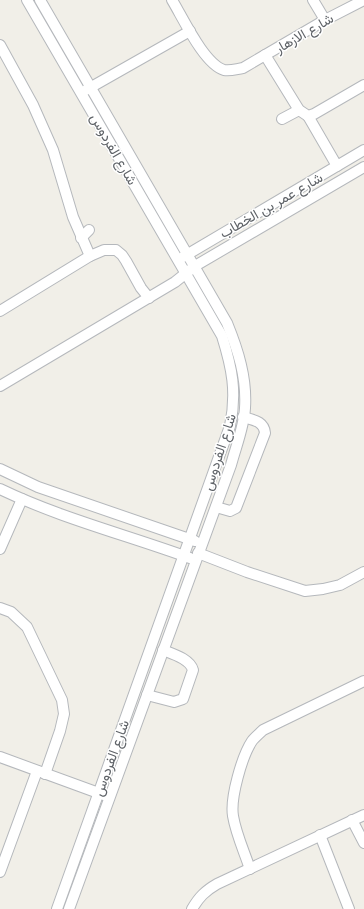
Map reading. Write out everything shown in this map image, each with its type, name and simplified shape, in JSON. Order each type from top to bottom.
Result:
[{"type":"street","name":"شارع الفردوس","points":[[27,0],[222,336],[228,356],[234,395],[230,426],[57,909]]},
{"type":"street","name":"شارع الفردوس","points":[[40,0],[227,323],[239,354],[245,388],[245,408],[236,446],[216,507],[69,909]]},
{"type":"street","name":"شارع الازهار","points":[[172,0],[205,55],[225,70],[243,68],[325,20],[364,0]]},
{"type":"street","points":[[313,0],[325,20]]},
{"type":"street","points":[[81,92],[190,31]]},
{"type":"street","points":[[0,45],[33,105],[52,150],[67,201],[81,238],[90,256]]},
{"type":"street","points":[[266,55],[337,166]]},
{"type":"street","points":[[282,119],[303,113],[314,114],[364,85]]},
{"type":"street","points":[[115,151],[124,145]]},
{"type":"street","name":"شارع عمر بن الخطاب","points":[[178,260],[364,150]]},
{"type":"street","name":"شارع عمر بن الخطاب","points":[[0,386],[175,282],[195,266],[364,166]]},
{"type":"street","points":[[81,238],[89,230]]},
{"type":"street","points":[[0,311],[90,256],[104,250],[116,250],[122,255],[148,298]]},
{"type":"street","points":[[216,507],[230,511],[236,508],[264,433],[264,427],[260,422],[243,417]]},
{"type":"street","points":[[0,469],[38,487],[202,543]]},
{"type":"street","points":[[0,489],[22,499],[184,556],[197,557],[305,591],[340,585],[364,572]]},
{"type":"street","points":[[0,549],[22,499]]},
{"type":"street","points":[[198,518],[210,522]]},
{"type":"street","points":[[153,545],[159,538],[159,528]]},
{"type":"street","points":[[178,573],[190,577]]},
{"type":"street","points":[[0,608],[11,612],[27,627],[62,700],[64,714],[60,731],[41,772],[0,872]]},
{"type":"street","points":[[146,695],[174,702],[183,698],[193,670],[192,666],[187,661],[163,650]]},
{"type":"street","points":[[250,869],[237,833],[233,814],[233,800],[238,776],[252,741],[263,730],[364,681]]},
{"type":"street","points":[[0,757],[110,797]]},
{"type":"street","points":[[192,909],[203,893],[217,884],[364,814]]},
{"type":"street","points":[[352,820],[364,843]]},
{"type":"street","points":[[320,835],[349,909]]}]
